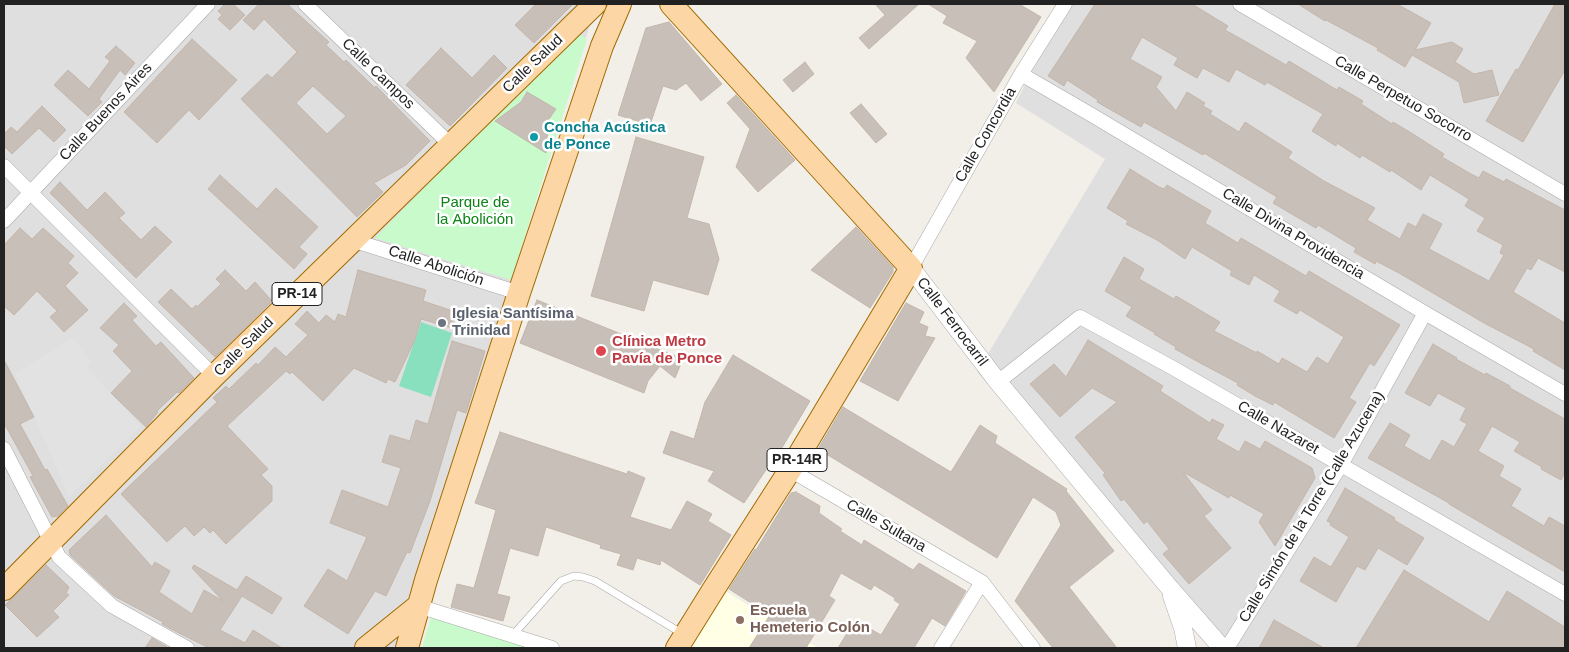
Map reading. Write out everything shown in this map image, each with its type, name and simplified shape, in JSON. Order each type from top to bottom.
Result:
[{"type":"main road","name":"Calle Salud","points":[[4,589],[214,376],[595,4]]},
{"type":"main road","points":[[407,648],[418,606],[519,293],[602,46],[620,4]]},
{"type":"main road","name":"Calle Ferrocarril","points":[[671,4],[911,268]]},
{"type":"main road","name":"PR-14R","points":[[681,642],[790,470],[911,268]]},
{"type":"main road","points":[[366,648],[418,606]]},
{"type":"street","name":"Calle Buenos Aires","points":[[4,221],[208,4]]},
{"type":"street","name":"Calle Campos","points":[[305,4],[451,145]]},
{"type":"street","name":"Calle Concordia","points":[[911,268],[1021,74],[1065,4]]},
{"type":"street","name":"Calle Perpetuo Socorro","points":[[1240,4],[1565,194]]},
{"type":"street","name":"Calle Divina Providencia","points":[[1021,74],[1565,394]]},
{"type":"street","points":[[4,166],[214,376]]},
{"type":"street","name":"Calle Abolición","points":[[352,240],[519,293]]},
{"type":"street","name":"Calle Ferrocarril","points":[[911,268],[998,382],[1222,648]]},
{"type":"street","name":"Calle Simón de la Torre (Calle Azucena)","points":[[1227,648],[1341,465],[1425,313]]},
{"type":"street","name":"Calle Nazaret","points":[[998,382],[1080,317],[1565,594]]},
{"type":"street","points":[[4,449],[58,557],[112,606],[187,648]]},
{"type":"street","name":"Calle Sultana","points":[[790,470],[982,582]]},
{"type":"street","points":[[941,648],[982,582],[1033,648]]},
{"type":"street","points":[[1168,586],[1183,628],[1187,648]]},
{"type":"street","points":[[418,606],[552,648]]},
{"type":"lane","points":[[512,636],[562,581],[574,576],[583,576],[595,581],[681,642]]},
{"type":"shaded area","points":[[4,4],[601,4],[594,12],[459,446],[399,648],[4,648]]},
{"type":"shaded area","points":[[1065,4],[1565,4],[1565,648],[1222,648],[977,372],[1105,159],[1016,103]]},
{"type":"shaded area","points":[[72,337],[91,361],[86,366],[141,426],[69,497],[15,374]]},
{"type":"shaded area","name":"Escuela Hemeterio Colón","points":[[725,591],[818,648],[691,648]]},
{"type":"green space","name":"Parque de la Abolición","points":[[577,32],[587,39],[511,280],[375,238]]},
{"type":"green space","points":[[421,322],[452,333],[431,397],[399,386]]},
{"type":"green space","points":[[431,617],[528,648],[422,648]]},
{"type":"building","points":[[225,4],[233,4],[245,15],[230,30],[218,19],[222,15],[218,11]]},
{"type":"building","points":[[259,4],[287,4],[329,42],[326,45],[344,62],[346,60],[375,88],[376,86],[430,141],[406,165],[374,183],[383,192],[357,217],[241,99],[267,74],[272,78],[297,52],[264,19],[254,30],[243,20]],"holes":[[[313,86],[346,116],[327,134],[296,103]]]},
{"type":"building","points":[[536,4],[573,4],[534,43],[515,25]]},
{"type":"building","points":[[875,4],[919,4],[869,49],[859,38],[885,15]]},
{"type":"building","points":[[928,4],[1019,4],[1041,17],[994,92],[966,58],[977,41],[943,23],[947,16]]},
{"type":"building","points":[[1095,4],[1192,4],[1228,26],[1225,30],[1286,65],[1289,61],[1337,90],[1339,87],[1363,101],[1361,104],[1392,124],[1393,122],[1413,134],[1444,154],[1442,157],[1471,174],[1479,178],[1483,171],[1504,182],[1506,179],[1565,210],[1565,272],[1538,258],[1531,270],[1527,268],[1513,292],[1565,323],[1565,370],[1533,351],[1534,349],[1484,323],[1399,273],[1376,261],[1375,264],[1354,252],[1356,248],[1318,225],[1316,228],[1273,203],[1277,197],[1204,153],[1203,155],[1144,122],[1141,127],[1097,102],[1098,100],[1067,80],[1064,86],[1048,76]],"holes":[[[1142,37],[1178,58],[1174,65],[1197,78],[1203,68],[1229,82],[1236,69],[1265,85],[1267,82],[1323,114],[1312,131],[1336,146],[1337,143],[1360,158],[1362,155],[1390,172],[1391,170],[1421,190],[1430,175],[1469,199],[1465,206],[1485,218],[1477,231],[1503,245],[1500,253],[1504,255],[1489,281],[1429,249],[1442,224],[1423,214],[1416,227],[1408,223],[1400,239],[1367,220],[1375,208],[1324,181],[1288,158],[1292,152],[1245,122],[1239,132],[1210,114],[1212,111],[1203,106],[1205,103],[1187,92],[1176,111],[1156,87],[1162,77],[1130,59]]]},
{"type":"building","points":[[1298,4],[1397,4],[1431,23],[1415,50],[1452,42],[1463,49],[1455,62],[1474,74],[1492,70],[1499,95],[1464,103],[1459,82],[1412,55],[1405,67],[1377,50],[1378,48],[1325,21]]},
{"type":"building","points":[[1555,4],[1565,4],[1565,70],[1523,142],[1486,121],[1516,69],[1518,70]]},
{"type":"building","points":[[669,22],[722,84],[701,101],[686,83],[676,90],[663,86],[650,125],[618,115],[646,28]]},
{"type":"building","points":[[192,39],[237,80],[199,120],[189,110],[157,143],[124,112]]},
{"type":"building","points":[[116,46],[135,63],[125,75],[120,70],[99,99],[102,102],[88,116],[54,85],[68,70],[89,89],[110,61],[105,57]]},
{"type":"building","points":[[441,48],[472,78],[494,55],[507,68],[450,126],[406,85]]},
{"type":"building","points":[[805,62],[814,74],[793,92],[783,80]]},
{"type":"building","name":"Concha Acústica de Ponce","points":[[527,92],[556,109],[549,119],[546,153],[495,121],[521,102]]},
{"type":"building","points":[[736,95],[795,160],[758,192],[736,167],[750,129],[727,103]]},
{"type":"building","points":[[861,104],[887,134],[876,143],[850,113]]},
{"type":"building","points":[[42,106],[66,130],[54,142],[39,128],[12,154],[4,146],[4,134],[11,127],[17,132]]},
{"type":"building","points":[[636,137],[704,157],[687,218],[709,224],[719,259],[708,295],[653,280],[644,311],[591,296]]},
{"type":"building","points":[[1130,169],[1159,187],[1164,189],[1167,185],[1211,211],[1205,223],[1238,243],[1241,238],[1306,276],[1309,271],[1400,325],[1374,366],[1370,363],[1349,398],[1356,402],[1334,438],[1274,402],[1273,405],[1255,396],[1237,385],[1238,383],[1175,349],[1176,347],[1126,316],[1132,307],[1105,291],[1124,257],[1144,269],[1139,279],[1174,299],[1176,296],[1220,322],[1214,331],[1257,353],[1257,351],[1279,364],[1282,358],[1307,372],[1317,357],[1328,364],[1344,337],[1300,310],[1297,314],[1274,301],[1280,291],[1254,275],[1249,285],[1230,275],[1232,271],[1192,247],[1185,259],[1157,240],[1126,224],[1128,221],[1107,208]]},
{"type":"building","points":[[220,175],[257,209],[276,188],[318,227],[299,247],[307,254],[294,269],[208,189]]},
{"type":"building","points":[[60,182],[87,210],[105,192],[125,213],[119,218],[141,240],[155,226],[172,242],[136,278],[50,193]]},
{"type":"building","points":[[856,227],[893,267],[893,272],[870,308],[811,270]]},
{"type":"building","points":[[20,228],[32,239],[43,228],[74,256],[68,263],[78,273],[65,286],[88,310],[64,332],[50,317],[57,311],[37,291],[14,315],[4,306],[4,245]]},
{"type":"building","points":[[225,270],[246,291],[255,282],[272,301],[215,357],[158,302],[171,289],[192,309],[196,305],[197,307],[221,284],[216,279]]},
{"type":"building","points":[[358,270],[426,290],[423,301],[456,312],[452,328],[421,319],[414,342],[395,382],[388,379],[386,383],[354,368],[323,401],[292,372],[290,374],[286,371],[227,426],[268,469],[261,475],[272,486],[272,501],[226,544],[213,530],[210,533],[204,527],[194,536],[185,526],[167,542],[121,494],[217,402],[213,398],[226,386],[229,389],[256,363],[258,365],[275,347],[286,357],[308,335],[295,324],[307,311],[319,323],[326,315],[335,322],[338,314],[346,317]]},
{"type":"building","name":"Clínica Metro Pavía de Ponce","points":[[537,300],[683,359],[675,378],[660,366],[648,381],[644,393],[520,343]]},
{"type":"building","points":[[124,303],[137,316],[132,320],[156,346],[161,342],[194,378],[157,411],[146,427],[111,393],[132,371],[113,351],[119,345],[100,328]]},
{"type":"building","points":[[906,303],[924,312],[919,323],[928,327],[925,336],[935,338],[898,401],[860,381]]},
{"type":"building","points":[[1088,340],[1163,386],[1160,391],[1210,423],[1212,419],[1224,425],[1216,439],[1239,452],[1245,441],[1260,449],[1265,441],[1312,468],[1315,478],[1275,546],[1259,522],[1264,514],[1230,495],[1229,498],[1183,472],[1212,510],[1204,516],[1231,548],[1189,584],[1163,554],[1169,549],[1147,521],[1144,524],[1124,499],[1121,501],[1103,475],[1105,473],[1075,437],[1117,402],[1092,388],[1060,417],[1030,384],[1054,364],[1066,377]]},
{"type":"building","points":[[452,341],[485,351],[466,413],[457,410],[430,501],[410,553],[407,552],[386,596],[375,591],[348,634],[304,606],[328,569],[347,581],[367,537],[330,523],[342,490],[388,507],[401,468],[382,462],[390,435],[410,441],[416,420],[428,424]]},
{"type":"building","points":[[1433,344],[1456,359],[1510,386],[1510,388],[1565,419],[1565,472],[1561,480],[1514,451],[1520,442],[1492,426],[1478,451],[1504,466],[1499,476],[1521,489],[1511,506],[1544,526],[1549,517],[1565,526],[1565,572],[1449,503],[1368,458],[1390,423],[1410,435],[1404,446],[1430,461],[1442,440],[1454,447],[1467,424],[1460,420],[1466,408],[1438,393],[1430,406],[1405,393]]},
{"type":"building","points":[[733,355],[810,401],[780,451],[744,503],[708,481],[714,471],[663,453],[671,431],[694,439],[705,402]]},
{"type":"building","points":[[4,360],[34,417],[20,424],[45,470],[47,469],[68,506],[58,516],[52,517],[30,477],[33,476],[4,423]]},
{"type":"building","points":[[843,407],[951,472],[980,425],[997,436],[995,443],[1067,489],[1066,491],[1114,551],[1069,587],[1117,648],[1053,648],[1015,601],[1061,525],[1056,512],[1033,497],[997,558],[818,449]]},
{"type":"building","points":[[500,432],[627,474],[628,471],[645,478],[630,517],[671,530],[687,501],[712,514],[708,521],[731,535],[700,585],[661,560],[660,565],[637,558],[633,570],[617,565],[621,554],[600,548],[601,545],[546,527],[538,556],[510,548],[497,594],[510,597],[503,621],[451,607],[457,584],[474,588],[496,510],[475,503]]},
{"type":"building","points":[[1345,488],[1424,538],[1407,565],[1378,548],[1365,570],[1357,566],[1336,602],[1300,581],[1314,557],[1331,567],[1349,537],[1327,521]]},
{"type":"building","points":[[796,492],[820,506],[819,513],[842,529],[840,531],[862,545],[864,540],[913,570],[919,563],[966,591],[945,626],[932,618],[914,648],[838,648],[855,620],[881,635],[900,604],[894,600],[895,598],[874,585],[871,590],[841,573],[829,596],[835,600],[806,648],[749,648],[770,615],[729,589],[756,550],[791,493]]},
{"type":"building","points":[[106,515],[152,567],[155,562],[170,571],[159,592],[192,614],[204,590],[223,601],[192,568],[194,565],[237,590],[246,576],[282,598],[272,614],[242,596],[220,630],[245,643],[253,630],[282,648],[209,648],[162,624],[163,622],[114,596],[70,555],[69,550]]},
{"type":"building","points":[[46,565],[69,587],[66,593],[69,595],[53,611],[59,617],[37,637],[5,605]]},
{"type":"building","points":[[1404,570],[1489,622],[1507,591],[1565,627],[1565,648],[1356,648]]},
{"type":"building","points":[[1274,620],[1324,648],[1259,648]]},
{"type":"building","points":[[152,638],[167,647],[145,648]]},
{"type":"place","name":"Concha Acústica de Ponce","points":[[534,137]]},
{"type":"place","name":"Iglesia Santísima Trinidad","points":[[442,323]]},
{"type":"place","name":"Clínica Metro Pavía de Ponce","points":[[601,351]]},
{"type":"place","name":"Escuela Hemeterio Colón","points":[[740,620]]}]
